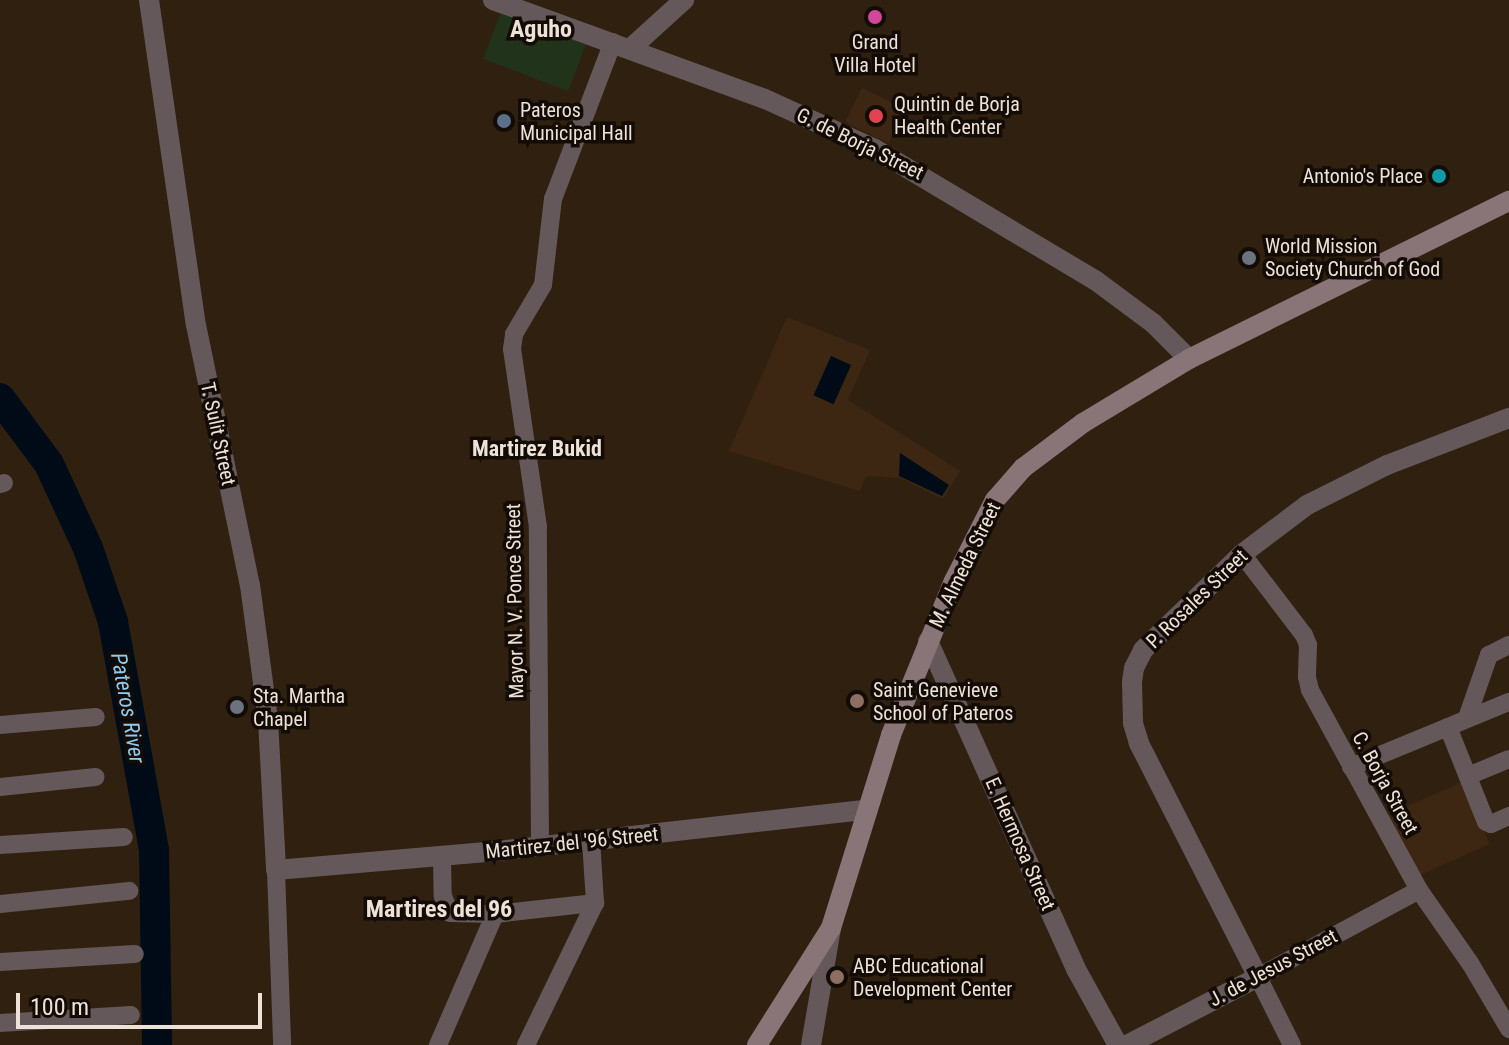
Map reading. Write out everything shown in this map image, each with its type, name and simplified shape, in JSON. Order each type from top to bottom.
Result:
[{"type":"main road","name":"M. Almeda Street","points":[[757,1045],[831,928],[844,895],[866,810],[891,735],[928,641],[991,507],[1023,468],[1083,423],[1189,359],[1509,201]]},
{"type":"street","name":"T. Sulit Street","points":[[149,0],[198,337],[250,585],[268,720],[276,870]]},
{"type":"street","name":"G. de Borja Street","points":[[493,0],[765,99],[875,149],[942,185],[1095,280],[1153,323],[1189,359]]},
{"type":"street","points":[[622,45],[684,0]]},
{"type":"street","name":"Mayor N. V. Ponce Street","points":[[540,847],[538,527],[512,349],[514,334],[543,285],[549,212],[622,45]]},
{"type":"street","name":"P. Rosales Street","points":[[1292,1045],[1139,743],[1132,703],[1134,668],[1143,650],[1242,554],[1307,505],[1387,465],[1509,418]]},
{"type":"street","name":"C. Borja Street","points":[[1242,554],[1304,635],[1308,645],[1307,677],[1310,690],[1419,890],[1470,963],[1509,1029]]},
{"type":"street","name":"E. Hermosa Street","points":[[928,641],[1076,969],[1118,1045]]},
{"type":"street","points":[[1467,718],[1489,655],[1509,645]]},
{"type":"street","points":[[1351,767],[1509,702]]},
{"type":"street","points":[[0,725],[96,717]]},
{"type":"street","points":[[1448,727],[1486,822],[1491,824],[1509,816]]},
{"type":"street","points":[[1468,776],[1509,759]]},
{"type":"street","points":[[0,787],[95,777]]},
{"type":"street","name":"Martirez del '96 Street","points":[[276,870],[442,857],[866,810]]},
{"type":"street","points":[[0,845],[124,837]]},
{"type":"street","points":[[526,1045],[595,903],[591,840]]},
{"type":"street","points":[[442,857],[443,896],[450,913],[495,914],[595,903]]},
{"type":"street","points":[[276,870],[282,1045]]},
{"type":"street","name":"J. de Jesus Street","points":[[1127,1045],[1419,890]]},
{"type":"street","points":[[0,904],[129,891]]},
{"type":"street","points":[[438,1045],[495,914]]},
{"type":"street","points":[[811,1045],[831,928]]},
{"type":"street","points":[[0,962],[135,954]]},
{"type":"street","points":[[0,1023],[131,1015]]},
{"type":"shaded area","name":"Quintin de Borja Health Center","points":[[862,88],[905,109],[888,143],[845,122]]},
{"type":"shaded area","points":[[787,317],[870,350],[848,400],[960,471],[943,499],[900,478],[866,476],[860,491],[729,451]]},
{"type":"shaded area","points":[[1462,782],[1490,844],[1411,879],[1383,817]]},
{"type":"green space","points":[[501,12],[586,45],[568,91],[483,59]]},
{"type":"water","points":[[831,356],[851,365],[834,404],[814,395]]},
{"type":"water","points":[[900,453],[949,485],[942,496],[899,476]]},
{"type":"waterway","name":"Pateros River","points":[[0,398],[49,464],[88,548],[113,622],[154,850],[157,1045]]},
{"type":"place","name":"Grand Villa Hotel","points":[[875,17]]},
{"type":"place","name":"Quintin de Borja Health Center","points":[[876,116]]},
{"type":"place","name":"Pateros Municipal Hall","points":[[504,121]]},
{"type":"place","name":"Antonio's Place","points":[[1439,176]]},
{"type":"place","name":"World Mission Society Church of God","points":[[1249,258]]},
{"type":"place","name":"Saint Genevieve School of Pateros","points":[[857,701]]},
{"type":"place","name":"Sta. Martha Chapel","points":[[237,707]]},
{"type":"place","name":"ABC Educational Development Center","points":[[837,977]]},
{"type":"district","name":"Aguho","points":[[541,30]]},
{"type":"district","name":"Martirez Bukid","points":[[537,449]]},
{"type":"district","name":"Martires del 96","points":[[439,910]]}]
